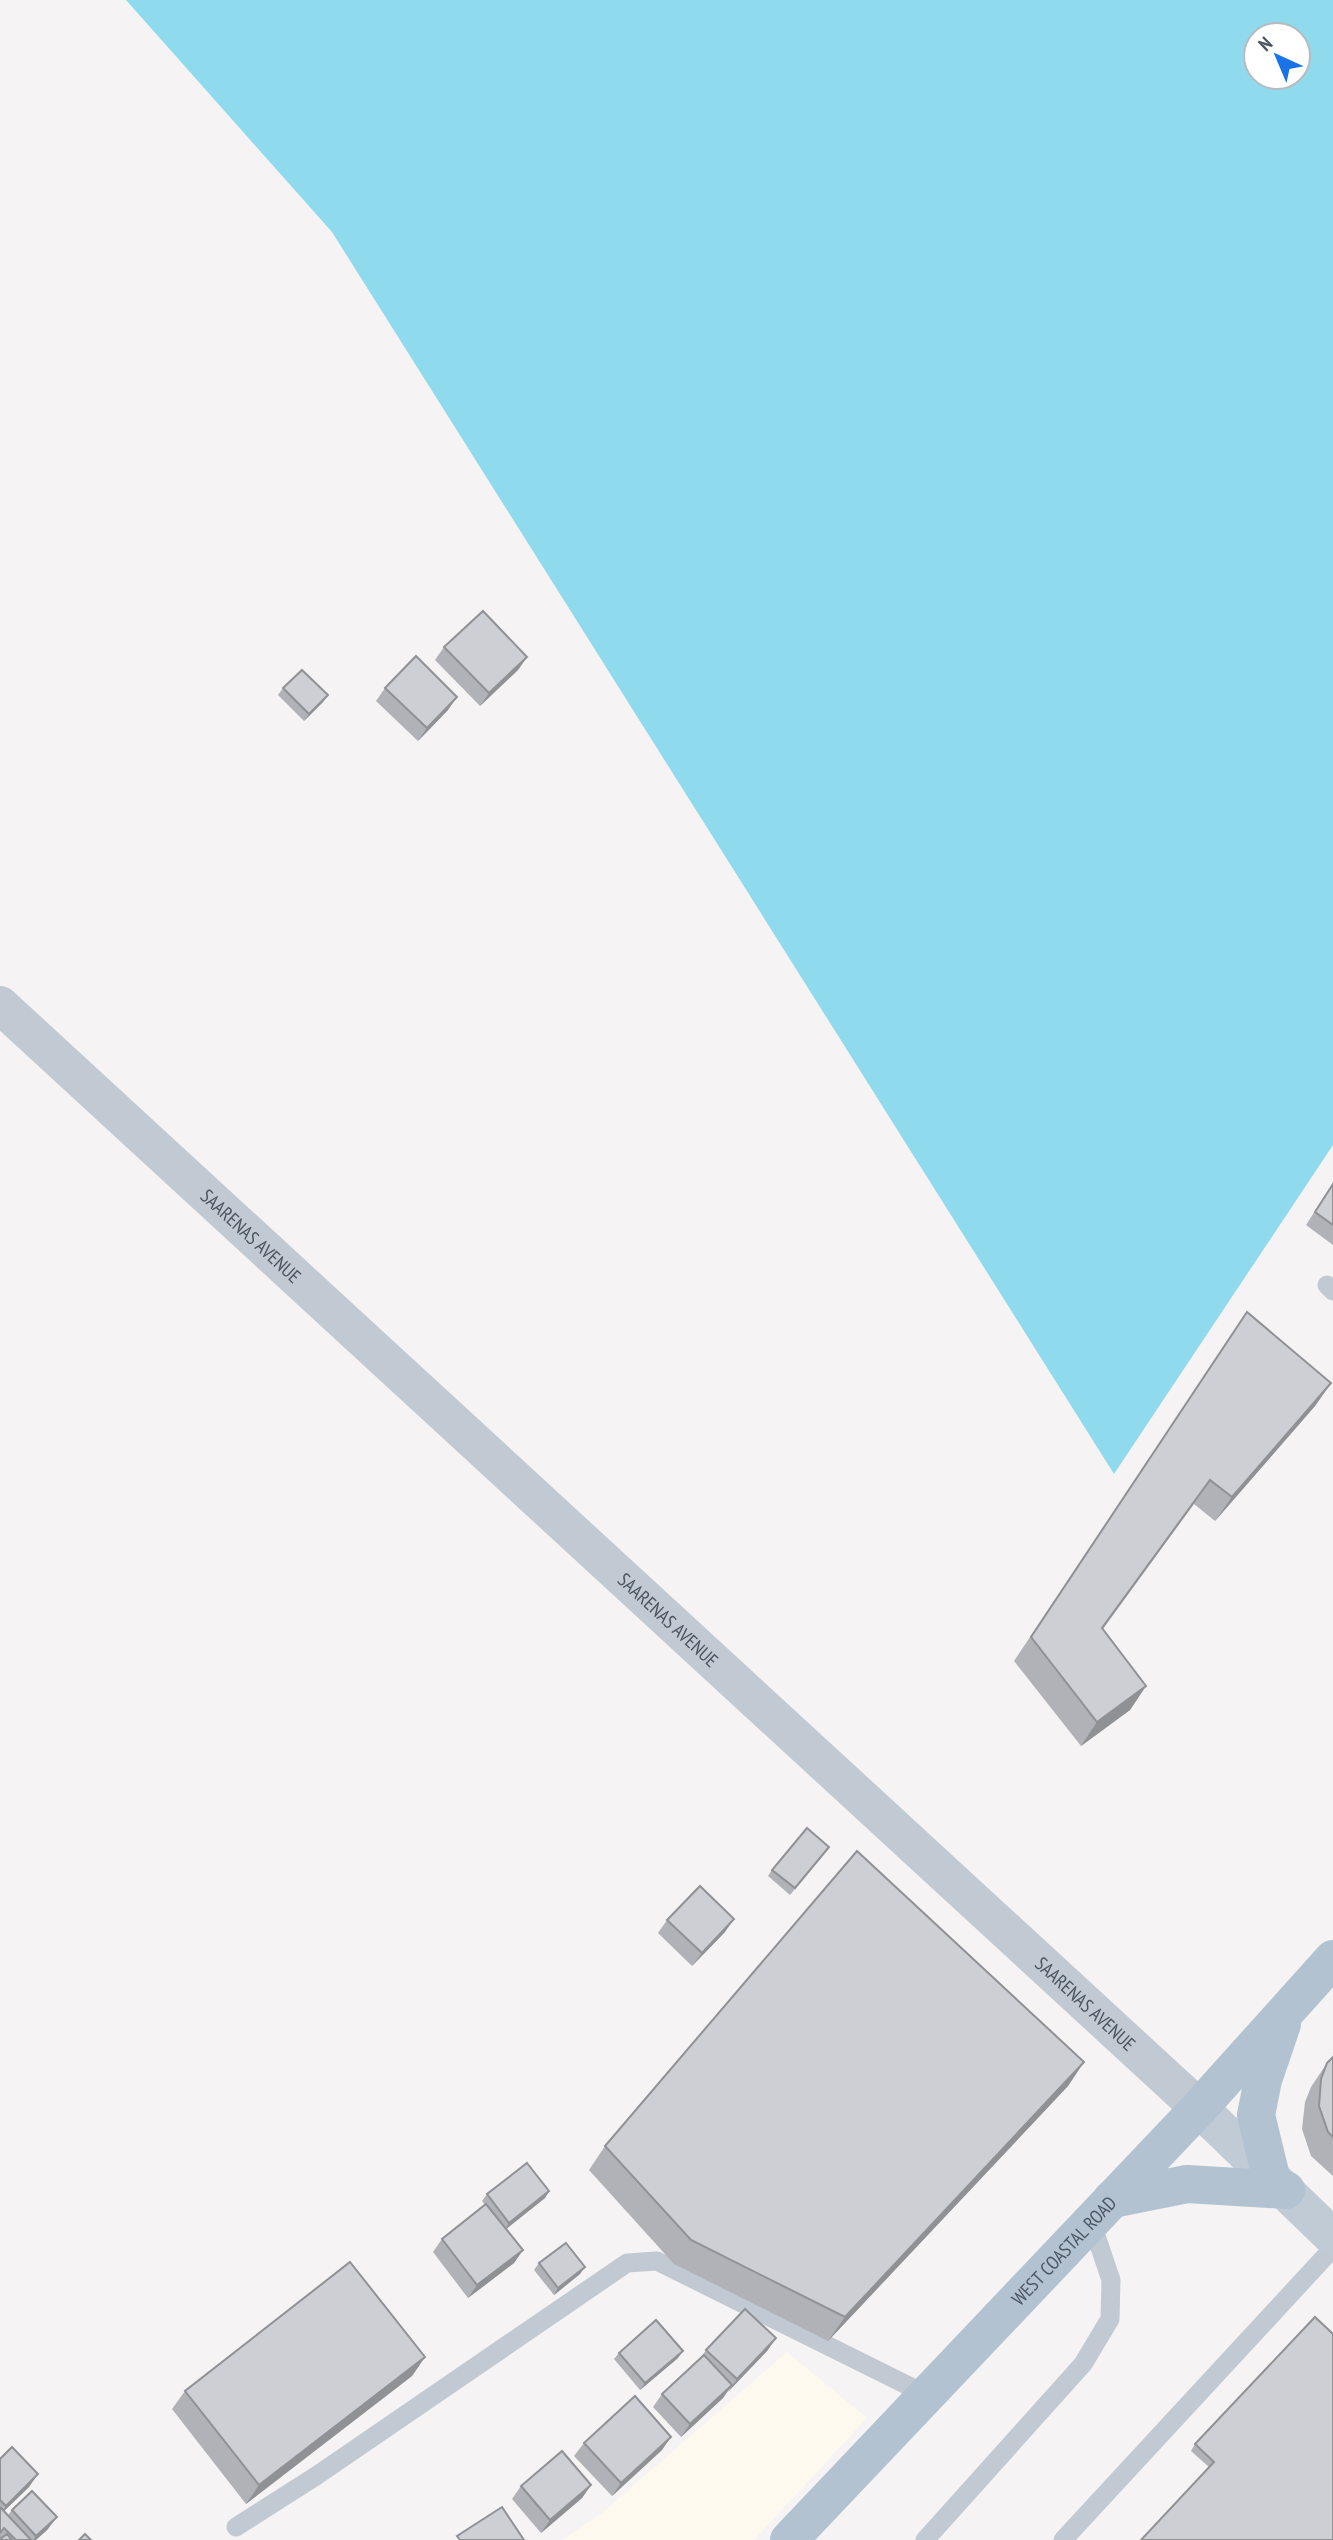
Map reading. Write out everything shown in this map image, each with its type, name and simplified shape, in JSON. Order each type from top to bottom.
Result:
[{"type":"main road","name":"WEST COASTAL ROAD","points":[[789,2540],[1199,2108],[1333,1959]]},
{"type":"main road","points":[[1101,2210],[1186,2184],[1278,2184],[1256,2115],[1263,2080],[1287,2009]]},
{"type":"main road","name":"SAARENAS AVENUE","points":[[1199,2108],[1333,2237]]},
{"type":"street","name":"SAARENAS AVENUE","points":[[0,1005],[1199,2108]]},
{"type":"lane","points":[[925,2540],[1083,2364],[1110,2319],[1111,2280],[1101,2210]]},
{"type":"lane","points":[[1063,2540],[1333,2248]]},
{"type":"lane","points":[[236,2527],[316,2476],[627,2263],[657,2260],[927,2395]]},
{"type":"shaded area","points":[[787,2352],[867,2418],[754,2540],[562,2540],[603,2512]]},
{"type":"water","points":[[126,0],[1333,0],[1333,1145],[1114,1474],[332,232]]},
{"type":"building","points":[[483,611],[527,657],[489,693],[444,647]]},
{"type":"building","points":[[416,656],[457,697],[427,728],[385,688]]},
{"type":"building","points":[[302,670],[328,695],[309,714],[283,688]]},
{"type":"building","points":[[1333,1184],[1333,1225],[1315,1212]]},
{"type":"building","points":[[1247,1312],[1331,1383],[1232,1497],[1210,1480],[1102,1628],[1146,1686],[1097,1722],[1031,1637]]},
{"type":"building","points":[[807,1828],[829,1847],[795,1888],[772,1870]]},
{"type":"building","points":[[857,1851],[1084,2062],[845,2317],[691,2240],[605,2146]]},
{"type":"building","points":[[700,1886],[734,1919],[702,1953],[667,1920]]},
{"type":"building","points":[[1333,2057],[1333,2137],[1328,2132],[1319,2106],[1321,2079],[1327,2063]]},
{"type":"building","points":[[527,2163],[549,2191],[509,2223],[487,2194]]},
{"type":"building","points":[[486,2204],[523,2250],[477,2285],[442,2239]]},
{"type":"building","points":[[566,2243],[585,2267],[558,2288],[539,2263]]},
{"type":"building","points":[[350,2262],[425,2357],[259,2485],[185,2391]]},
{"type":"building","points":[[745,2309],[776,2338],[737,2379],[706,2350]]},
{"type":"building","points":[[1315,2317],[1333,2334],[1333,2540],[1141,2540],[1214,2462],[1195,2444]]},
{"type":"building","points":[[656,2320],[683,2351],[645,2383],[619,2353]]},
{"type":"building","points":[[704,2355],[732,2385],[690,2424],[662,2394]]},
{"type":"building","points":[[635,2396],[671,2437],[621,2483],[584,2443]]},
{"type":"building","points":[[12,2447],[38,2474],[6,2506],[0,2500],[0,2459]]},
{"type":"building","points":[[562,2451],[591,2485],[550,2520],[521,2486]]},
{"type":"building","points":[[32,2491],[57,2517],[36,2536],[12,2510]]},
{"type":"building","points":[[502,2507],[524,2540],[460,2540],[457,2536]]},
{"type":"building","points":[[1,2508],[31,2540],[16,2540],[4,2528],[0,2533]]},
{"type":"building","points":[[7,2534],[12,2540],[0,2540],[0,2539]]},
{"type":"building","points":[[85,2534],[91,2540],[79,2540]]}]
